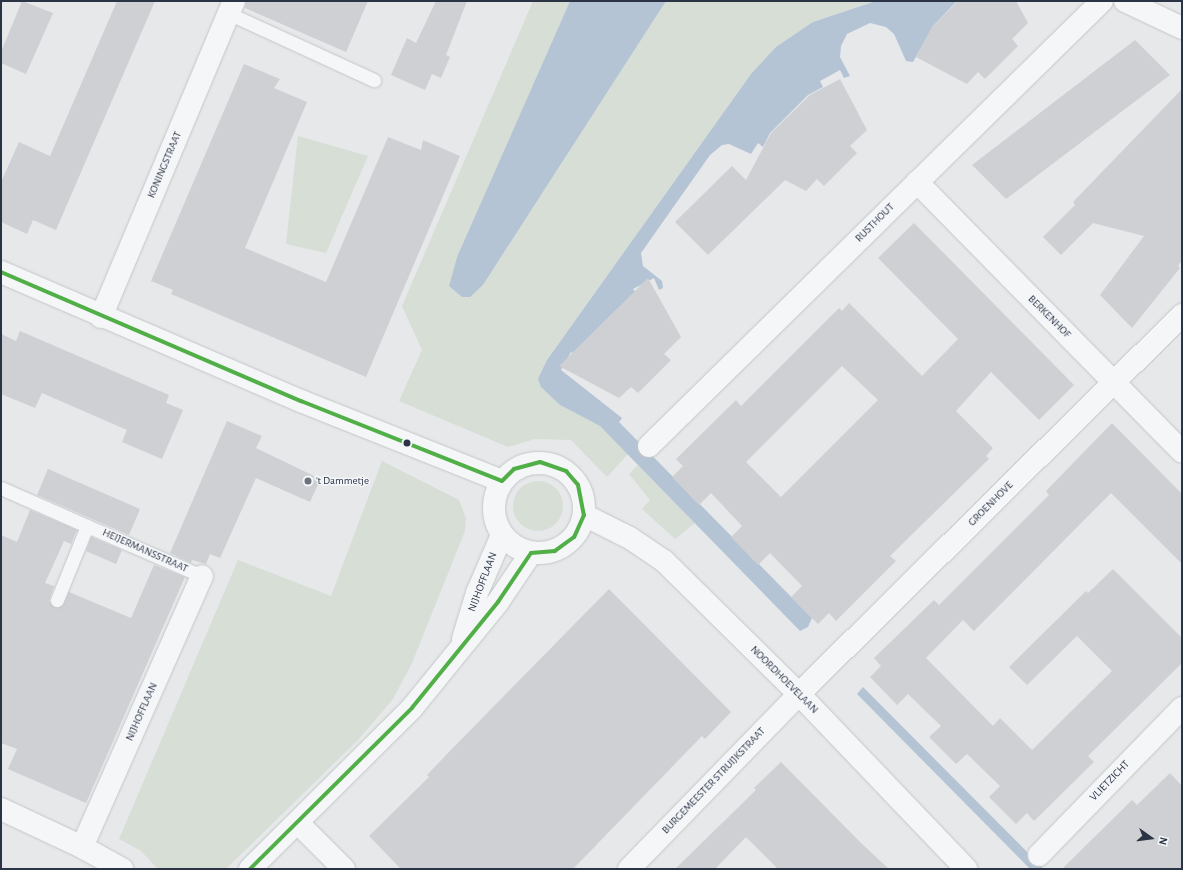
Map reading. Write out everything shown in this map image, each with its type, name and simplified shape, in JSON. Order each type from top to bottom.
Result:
[{"type":"street","name":"RUSTHOUT","points":[[649,446],[1102,1]]},
{"type":"street","points":[[1125,1],[1182,28]]},
{"type":"street","name":"KONINGSTRAAT","points":[[101,317],[231,7]]},
{"type":"street","name":"BERKENHOF","points":[[917,182],[1182,452]]},
{"type":"street","points":[[1,272],[101,317],[301,401],[502,481]]},
{"type":"street","name":"GROENHOVE","points":[[799,694],[1182,315]]},
{"type":"street","points":[[531,463],[557,466],[578,485],[584,515],[574,537],[565,545],[548,552],[531,553],[520,550],[502,535],[495,522],[493,508],[495,494],[502,481],[514,469],[531,463]]},
{"type":"street","name":"NOORDHOEVELAAN","points":[[584,515],[630,538],[664,561],[799,694],[966,869]]},
{"type":"street","name":"NIJHOFFLAAN","points":[[459,652],[477,593],[502,535]]},
{"type":"street","name":"NIJHOFFLAAN","points":[[250,869],[298,823],[412,708],[459,652],[498,602],[531,553]]},
{"type":"street","name":"NIJHOFFLAAN","points":[[82,847],[202,576]]},
{"type":"street","name":"BURGEMEESTER STRUIJKSTRAAT","points":[[629,869],[799,694]]},
{"type":"street","name":"VLIETZICHT","points":[[1039,855],[1182,708]]},
{"type":"street","points":[[1,809],[82,847],[122,869]]},
{"type":"street","points":[[298,823],[344,869]]},
{"type":"lane","name":"KONINGSTRAAT","points":[[231,7],[374,80]]},
{"type":"lane","name":"HEIJERMANSSTRAAT","points":[[1,488],[202,576]]},
{"type":"lane","points":[[57,600],[87,526]]},
{"type":"shaded area","points":[[533,1],[570,1],[457,257],[449,286],[483,285],[666,1],[876,1],[813,22],[751,74],[547,360],[560,405],[600,426],[628,454],[607,477],[571,440],[535,439],[508,447],[399,401],[422,350],[402,306]]},
{"type":"shaded area","points":[[298,136],[368,156],[326,253],[286,244]]},
{"type":"shaded area","points":[[382,461],[459,500],[466,518],[465,531],[412,663],[393,699],[359,739],[226,869],[158,869],[141,851],[119,839],[238,560],[331,596]]},
{"type":"shaded area","points":[[638,465],[695,523],[675,539],[642,509],[650,500],[629,474]]},
{"type":"shaded area","points":[[538,481],[547,483],[556,488],[561,497],[563,506],[561,515],[556,524],[547,529],[538,531],[529,529],[520,524],[515,515],[513,506],[515,497],[520,488],[529,483]]},
{"type":"water","points":[[570,1],[666,1],[483,285],[470,297],[462,297],[449,286],[457,257]]},
{"type":"water","points":[[876,1],[957,1],[933,26],[913,62],[906,61],[894,34],[886,27],[870,23],[847,34],[841,46],[840,57],[850,76],[844,78],[840,70],[820,81],[823,87],[808,95],[770,133],[763,147],[758,143],[751,154],[729,144],[722,145],[710,155],[641,253],[643,266],[662,281],[663,288],[659,290],[654,278],[633,289],[638,295],[577,356],[571,352],[561,370],[622,418],[619,422],[812,618],[808,627],[800,631],[600,426],[560,405],[541,387],[538,379],[547,360],[751,74],[776,47],[813,22]]},
{"type":"water","points":[[863,687],[1044,869],[1030,869],[857,694]]},
{"type":"building","points":[[22,1],[53,13],[26,74],[1,63],[1,52]]},
{"type":"building","points":[[117,1],[155,1],[56,230],[33,220],[27,234],[1,222],[1,182],[19,142],[50,156]]},
{"type":"building","points":[[246,1],[368,1],[346,52],[245,8]]},
{"type":"building","points":[[436,1],[467,1],[446,55],[450,57],[441,78],[432,74],[425,90],[391,75],[407,38],[416,43]]},
{"type":"building","points":[[958,1],[1016,1],[1028,23],[1012,39],[1018,46],[985,79],[978,72],[967,84],[916,57],[932,27]]},
{"type":"building","points":[[1135,40],[1170,75],[1006,199],[972,165]]},
{"type":"building","points":[[244,64],[280,79],[274,88],[307,102],[245,248],[326,282],[388,137],[421,150],[423,140],[460,156],[366,377],[171,294],[173,290],[151,281]]},
{"type":"building","points":[[840,79],[867,130],[850,146],[857,153],[824,186],[817,179],[806,191],[785,180],[708,255],[675,222],[732,166],[746,180],[771,133],[810,95]]},
{"type":"building","points":[[1182,89],[1182,260],[1178,266],[1180,268],[1132,328],[1100,295],[1144,236],[1093,223],[1061,255],[1043,237],[1075,205],[1073,202]]},
{"type":"building","points":[[914,223],[1074,385],[1039,420],[991,372],[956,411],[993,448],[986,456],[989,459],[890,556],[896,561],[836,621],[829,613],[818,624],[791,597],[802,586],[770,553],[758,565],[731,537],[742,526],[711,493],[699,505],[672,477],[683,466],[676,459],[736,400],[741,406],[839,308],[842,311],[849,303],[922,376],[958,339],[878,258]],"holes":[[[842,366],[878,400],[781,497],[746,462]]]},
{"type":"building","points":[[648,278],[681,337],[664,354],[671,360],[638,393],[631,387],[619,398],[559,366]]},
{"type":"building","points":[[20,331],[169,395],[166,403],[183,410],[162,459],[122,442],[127,430],[42,393],[35,408],[1,394],[1,334],[16,341]]},
{"type":"building","points":[[227,421],[262,436],[256,448],[314,476],[313,479],[319,482],[310,502],[256,478],[220,558],[210,554],[206,564],[192,560],[191,563],[170,553]]},
{"type":"building","points":[[1112,423],[1182,494],[1182,564],[1111,493],[974,631],[963,620],[926,658],[993,726],[1000,718],[1032,750],[1112,671],[1077,636],[1027,685],[1009,667],[1086,591],[1088,593],[1113,569],[1182,638],[1182,663],[1088,756],[1094,762],[1034,821],[1027,813],[1016,824],[989,797],[1000,786],[967,754],[956,764],[929,737],[941,726],[908,694],[897,705],[870,677],[881,666],[874,658],[934,600],[939,605],[1049,495],[1046,491]]},
{"type":"building","points":[[48,469],[140,509],[129,535],[37,495]]},
{"type":"building","points":[[30,510],[77,530],[71,544],[64,541],[45,583],[54,586],[49,601],[54,607],[62,606],[69,592],[131,618],[154,565],[185,577],[86,803],[8,769],[17,749],[1,743],[1,535],[17,542]]},
{"type":"building","points":[[91,537],[122,550],[116,564],[86,551]]},
{"type":"building","points":[[609,589],[731,712],[705,739],[702,736],[573,869],[401,869],[369,836],[429,777],[427,775],[447,754]]},
{"type":"building","points":[[781,762],[862,844],[889,869],[778,869],[746,837],[715,869],[675,869],[756,790],[754,788]]},
{"type":"building","points":[[1170,773],[1182,786],[1182,869],[1062,869],[1132,800],[1137,805]]},
{"type":"transit line","points":[[1,272],[301,401],[502,481],[514,469],[540,462],[566,471],[578,485],[584,515],[574,537],[555,551],[531,553],[498,602],[412,708],[250,869]]},
{"type":"place","name":"'t Dammetje","points":[[308,481]]}]
